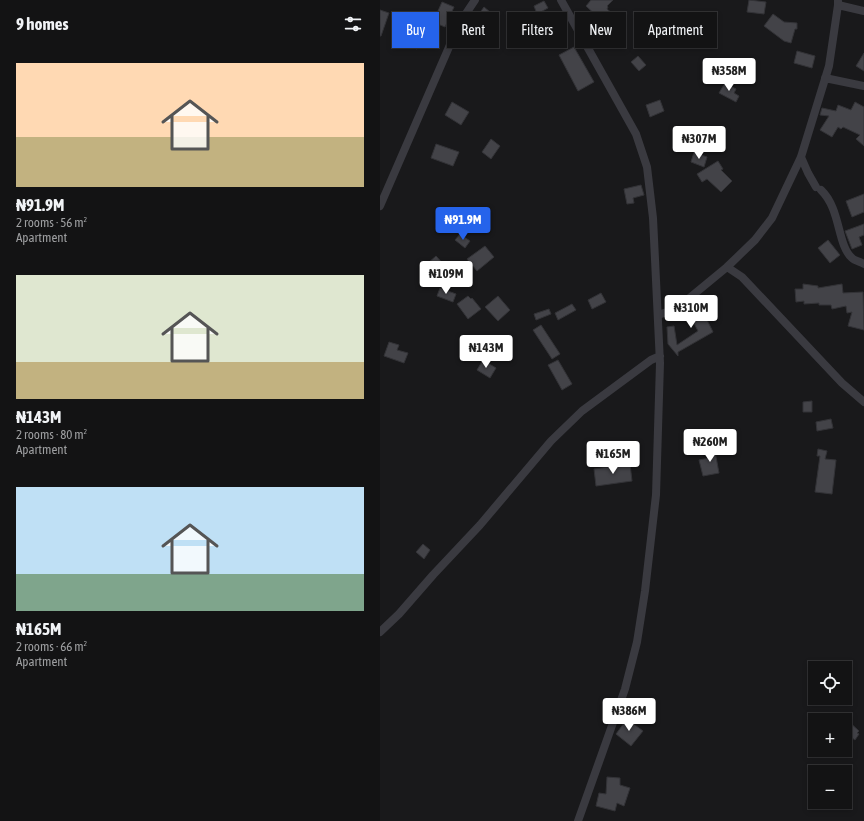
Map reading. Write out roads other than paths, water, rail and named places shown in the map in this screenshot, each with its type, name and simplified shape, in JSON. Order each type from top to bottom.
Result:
[{"type":"street","points":[[380,206],[459,24],[475,0]]},
{"type":"street","points":[[561,0],[636,134],[647,167],[653,218],[660,356],[656,495],[638,642],[625,689],[578,821]]},
{"type":"street","points":[[658,315],[676,309],[727,268],[755,240],[772,218],[801,157],[829,66],[838,3],[864,11]]},
{"type":"street","points":[[825,78],[864,86]]},
{"type":"street","points":[[801,157],[808,173],[819,188],[829,197],[847,249],[852,258],[864,264]]},
{"type":"street","points":[[727,268],[742,277],[837,378],[864,402]]},
{"type":"street","points":[[380,632],[399,614],[480,525],[551,441],[582,411],[651,360],[660,356]]}]
